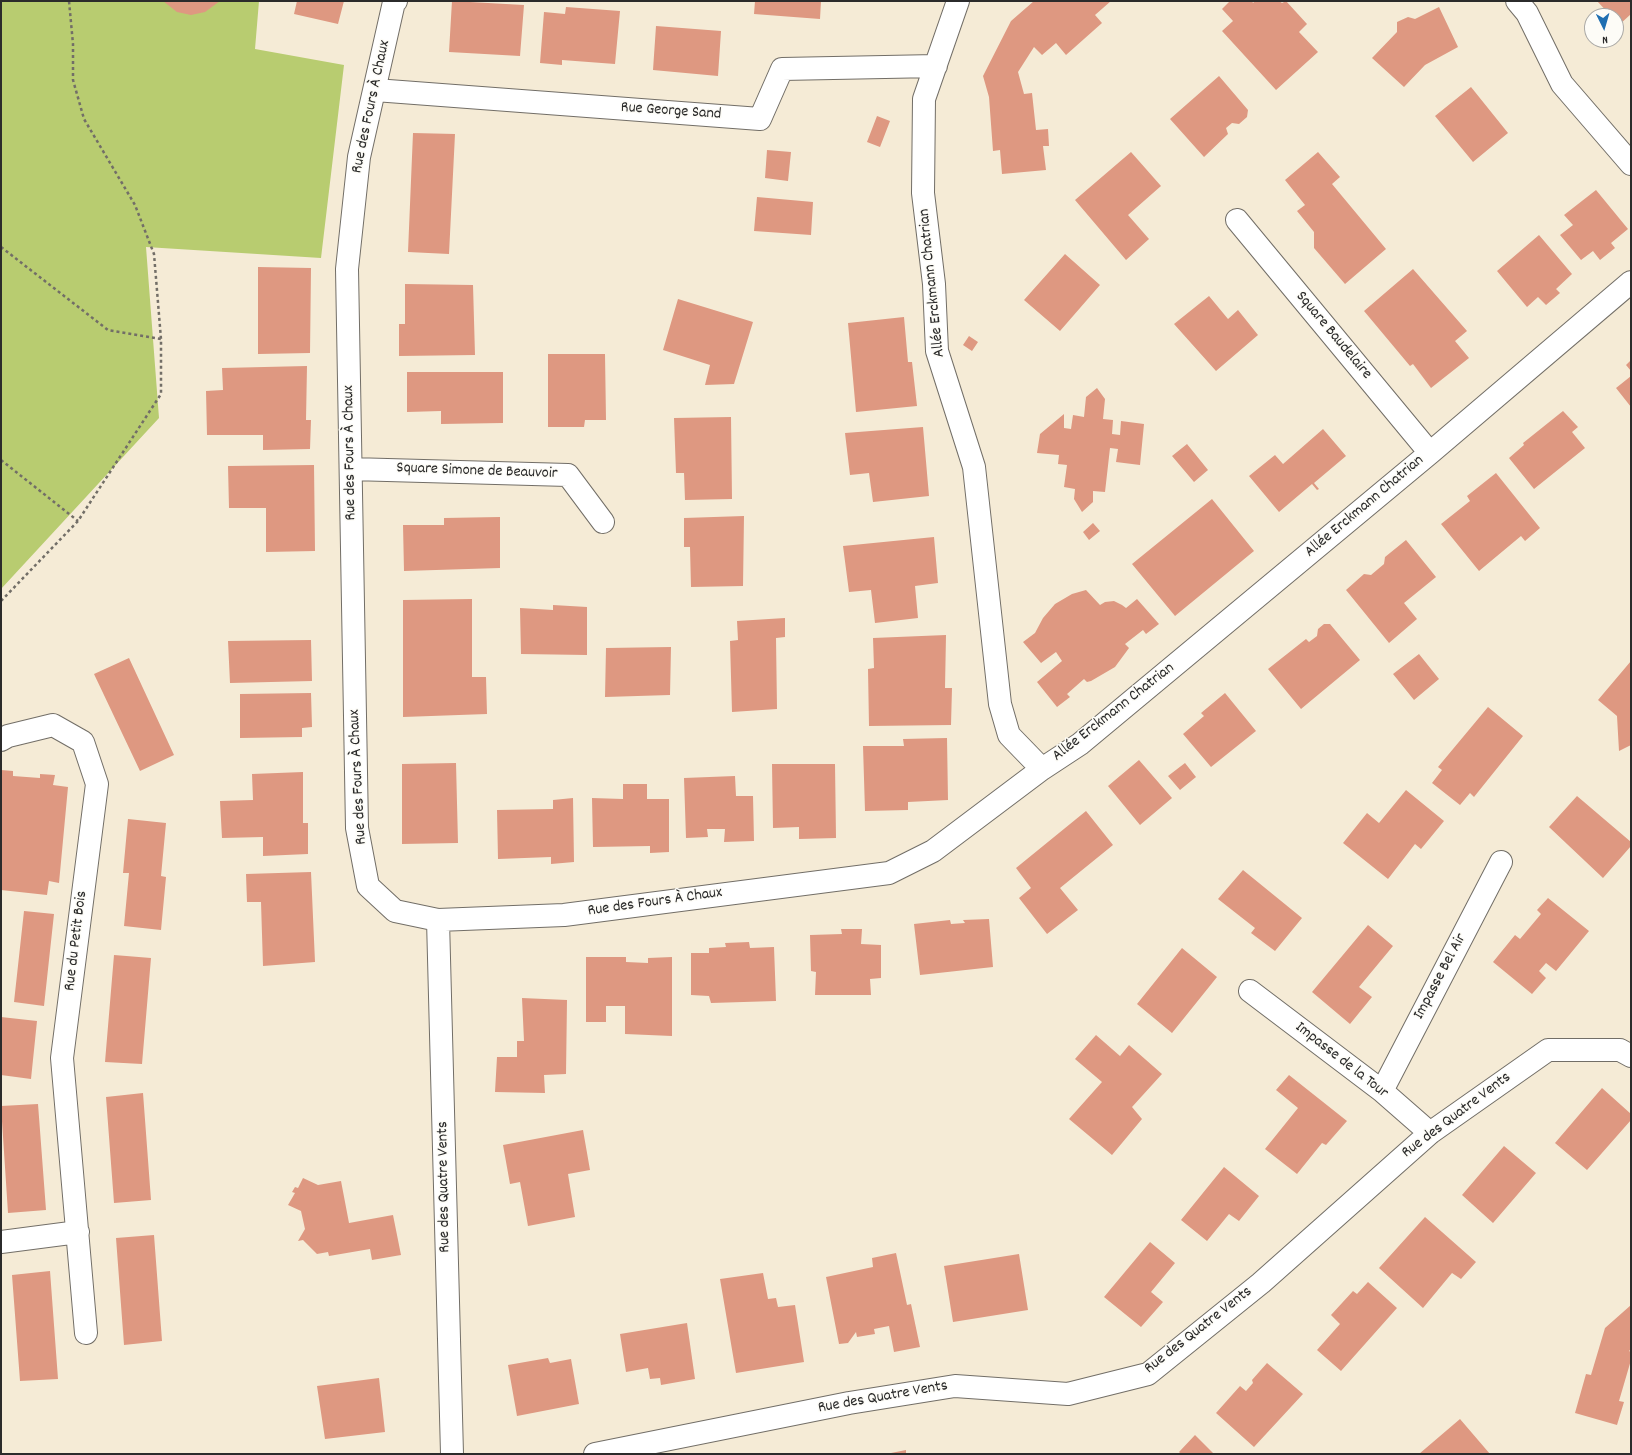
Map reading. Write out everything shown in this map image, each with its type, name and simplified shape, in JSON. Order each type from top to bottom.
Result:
[{"type":"street","name":"Rue des Fours À Chaux","points":[[396,1],[394,2],[359,156],[347,269],[357,828],[368,886],[395,911],[438,920],[564,915],[889,873],[933,851],[1042,769]]},
{"type":"street","name":"Allée Erckmann Chatrian","points":[[958,1],[924,99],[922,193],[934,284],[937,351],[974,467],[1000,704],[1009,735],[1042,769],[1080,744],[1430,453],[1631,282]]},
{"type":"street","points":[[1517,1],[1527,13],[1562,84],[1631,164]]},
{"type":"street","name":"Rue George Sand","points":[[375,90],[760,119],[782,69],[936,66]]},
{"type":"street","name":"Square Baudelaire","points":[[1237,220],[1430,453]]},
{"type":"street","name":"Square Simone de Beauvoir","points":[[351,469],[568,475],[603,522]]},
{"type":"street","name":"Rue du Petit Bois","points":[[1,740],[8,736],[53,725],[83,742],[97,784],[62,1058],[86,1333]]},
{"type":"street","name":"Impasse Bel Air","points":[[1382,1091],[1501,862]]},
{"type":"street","name":"Rue des Quatre Vents","points":[[438,920],[452,1454]]},
{"type":"street","name":"Impasse de la Tour","points":[[1250,991],[1382,1091],[1430,1133]]},
{"type":"street","name":"Rue des Quatre Vents","points":[[595,1454],[849,1403],[955,1386],[1068,1394],[1148,1374],[1261,1283],[1430,1133],[1548,1050],[1620,1050],[1631,1056]]},
{"type":"street","points":[[1,1242],[78,1232]]},
{"type":"path","points":[[1,601],[78,521],[161,394],[161,339],[154,254],[135,205],[84,119],[73,80],[73,44],[69,1]]},
{"type":"path","points":[[1,247],[108,330],[161,339]]},
{"type":"path","points":[[1,460],[78,521]]},
{"type":"green space","points":[[1,1],[259,1],[255,49],[344,65],[321,258],[146,247],[159,418],[1,589]]},
{"type":"building","points":[[163,1],[220,1],[205,12],[191,15],[177,12]]},
{"type":"building","points":[[297,1],[344,1],[338,24],[294,14]]},
{"type":"building","points":[[452,1],[524,5],[520,56],[449,52]]},
{"type":"building","points":[[755,1],[821,1],[820,19],[754,14]]},
{"type":"building","points":[[1034,1],[1111,1],[1095,15],[1102,23],[1066,55],[1056,43],[1042,55],[1034,47],[1018,72],[1024,94],[1032,93],[1036,130],[1048,129],[1049,146],[1043,146],[1046,170],[1002,174],[1000,150],[993,151],[989,97],[983,76],[1011,21]]},
{"type":"building","points":[[1230,1],[1252,1],[1253,3],[1255,1],[1279,1],[1282,3],[1286,1],[1307,24],[1299,32],[1318,52],[1276,90],[1222,31],[1233,21],[1222,9]]},
{"type":"building","points":[[1597,1],[1631,1],[1631,14],[1624,20],[1624,8],[1604,8]]},
{"type":"building","points":[[566,7],[620,11],[615,64],[562,60],[562,65],[540,63],[544,12],[565,14]]},
{"type":"building","points":[[1439,7],[1458,47],[1425,65],[1404,87],[1372,58],[1397,32],[1397,22],[1408,17],[1415,19]]},
{"type":"building","points":[[656,26],[721,31],[718,76],[653,70]]},
{"type":"building","points":[[1219,76],[1248,110],[1247,117],[1239,124],[1232,123],[1226,128],[1228,134],[1204,157],[1170,119]]},
{"type":"building","points":[[1471,87],[1508,133],[1473,162],[1435,116]]},
{"type":"building","points":[[877,116],[890,121],[880,147],[867,142]]},
{"type":"building","points":[[413,133],[455,134],[449,254],[408,252]]},
{"type":"building","points":[[767,150],[791,152],[788,181],[765,178]]},
{"type":"building","points":[[1131,152],[1161,186],[1128,215],[1149,239],[1126,260],[1075,200]]},
{"type":"building","points":[[1318,152],[1340,177],[1332,184],[1386,249],[1345,284],[1314,248],[1314,232],[1297,211],[1305,205],[1285,180]]},
{"type":"building","points":[[1596,190],[1628,229],[1611,243],[1615,248],[1600,260],[1593,251],[1581,260],[1560,235],[1573,225],[1564,215]]},
{"type":"building","points":[[757,197],[813,202],[811,235],[754,231]]},
{"type":"building","points":[[1539,235],[1572,274],[1556,289],[1560,293],[1546,305],[1538,297],[1527,307],[1497,271]]},
{"type":"building","points":[[1065,254],[1100,285],[1060,331],[1024,300]]},
{"type":"building","points":[[258,267],[311,268],[310,353],[258,354]]},
{"type":"building","points":[[1413,269],[1467,331],[1455,341],[1469,358],[1431,388],[1413,364],[1410,366],[1364,311]]},
{"type":"building","points":[[405,284],[473,285],[475,355],[399,356],[399,324],[405,324]]},
{"type":"building","points":[[1209,296],[1228,319],[1238,310],[1258,335],[1216,371],[1174,324]]},
{"type":"building","points":[[678,299],[753,322],[734,384],[705,385],[710,365],[663,350]]},
{"type":"building","points":[[904,317],[908,362],[912,362],[917,406],[856,412],[848,323]]},
{"type":"building","points":[[969,336],[978,342],[972,351],[963,345]]},
{"type":"building","points":[[548,354],[605,354],[606,420],[585,420],[584,427],[548,427]]},
{"type":"building","points":[[1631,360],[1631,371],[1626,365]]},
{"type":"building","points":[[307,366],[306,420],[311,420],[310,449],[263,450],[263,435],[207,435],[206,391],[223,390],[222,368]]},
{"type":"building","points":[[407,372],[503,372],[503,423],[441,424],[441,411],[407,412]]},
{"type":"building","points":[[1631,376],[1631,407],[1616,388]]},
{"type":"building","points":[[1097,388],[1105,399],[1103,419],[1113,420],[1112,434],[1120,435],[1121,421],[1144,424],[1140,465],[1116,462],[1118,449],[1110,448],[1105,492],[1093,491],[1093,502],[1082,512],[1074,499],[1075,489],[1064,487],[1067,465],[1058,464],[1059,455],[1037,453],[1040,434],[1064,414],[1064,428],[1071,429],[1073,415],[1084,417],[1086,397]]},
{"type":"building","points":[[1563,411],[1578,427],[1572,432],[1585,448],[1534,489],[1509,458],[1524,445],[1523,443]]},
{"type":"building","points":[[731,417],[732,499],[685,500],[684,473],[676,473],[674,418]]},
{"type":"building","points":[[923,427],[929,496],[873,502],[869,473],[850,475],[845,433]]},
{"type":"building","points":[[1323,429],[1346,456],[1314,483],[1319,489],[1317,490],[1312,484],[1279,512],[1249,476],[1275,455],[1283,464]]},
{"type":"building","points":[[1187,444],[1208,470],[1194,482],[1172,456]]},
{"type":"building","points":[[314,465],[315,551],[266,552],[266,508],[229,508],[228,466]]},
{"type":"building","points":[[1496,473],[1540,528],[1525,541],[1521,536],[1479,571],[1441,524],[1470,501],[1467,496]]},
{"type":"building","points":[[1212,499],[1254,551],[1175,616],[1132,564]]},
{"type":"building","points":[[744,516],[743,586],[691,587],[690,547],[684,547],[684,518]]},
{"type":"building","points":[[500,517],[500,568],[404,571],[403,525],[444,525],[444,518]]},
{"type":"building","points":[[1093,523],[1100,531],[1089,540],[1083,532]]},
{"type":"building","points":[[934,537],[938,583],[915,586],[918,618],[875,623],[871,590],[849,592],[843,546]]},
{"type":"building","points":[[1406,540],[1436,577],[1404,603],[1417,619],[1389,643],[1346,590],[1364,574],[1371,575],[1384,564],[1385,557]]},
{"type":"building","points":[[1086,590],[1100,605],[1105,602],[1114,601],[1126,608],[1137,599],[1159,624],[1146,634],[1143,630],[1125,644],[1129,648],[1115,667],[1091,681],[1087,682],[1084,679],[1067,694],[1070,697],[1057,707],[1037,682],[1062,661],[1056,652],[1041,663],[1023,642],[1035,633],[1043,618],[1055,604],[1072,594]]},
{"type":"building","points":[[472,599],[472,677],[486,677],[487,714],[403,717],[403,600]]},
{"type":"building","points":[[553,605],[587,607],[587,655],[521,654],[520,608],[553,610]]},
{"type":"building","points":[[785,618],[785,637],[776,638],[777,709],[732,712],[730,641],[738,640],[737,621]]},
{"type":"building","points":[[1324,624],[1330,624],[1360,660],[1301,709],[1268,669],[1306,639],[1309,642],[1317,636],[1318,629]]},
{"type":"building","points":[[946,635],[945,688],[952,688],[951,725],[869,726],[868,669],[874,668],[873,638]]},
{"type":"building","points":[[311,640],[312,681],[230,683],[228,641]]},
{"type":"building","points":[[671,647],[670,695],[605,697],[606,648]]},
{"type":"building","points":[[1419,654],[1439,679],[1414,700],[1393,674]]},
{"type":"building","points":[[129,658],[174,755],[140,771],[94,674]]},
{"type":"building","points":[[1631,661],[1631,745],[1619,751],[1617,716],[1598,700]]},
{"type":"building","points":[[311,693],[312,727],[302,728],[302,737],[240,738],[240,694]]},
{"type":"building","points":[[1225,693],[1256,731],[1211,767],[1183,734],[1204,716],[1201,713]]},
{"type":"building","points":[[1488,707],[1523,736],[1474,797],[1470,793],[1460,805],[1432,783],[1442,770],[1438,767]]},
{"type":"building","points":[[947,738],[948,800],[908,802],[908,810],[865,811],[863,746],[904,746],[903,739]]},
{"type":"building","points":[[1139,760],[1172,798],[1140,825],[1108,786]]},
{"type":"building","points":[[456,763],[458,843],[402,844],[402,764]]},
{"type":"building","points":[[1185,763],[1196,777],[1180,790],[1168,776]]},
{"type":"building","points":[[772,764],[835,764],[836,838],[799,839],[799,827],[773,828]]},
{"type":"building","points":[[1,770],[13,771],[13,776],[40,778],[40,774],[55,775],[53,785],[68,787],[59,883],[49,881],[47,895],[1,890]]},
{"type":"building","points":[[303,772],[303,823],[308,823],[308,854],[263,856],[263,837],[222,838],[220,801],[253,800],[252,774]]},
{"type":"building","points":[[735,776],[736,796],[753,796],[754,841],[724,842],[725,829],[707,829],[708,837],[686,838],[684,778]]},
{"type":"building","points":[[623,784],[647,784],[647,799],[669,799],[669,852],[650,853],[650,846],[593,847],[592,798],[623,799]]},
{"type":"building","points":[[1406,790],[1444,821],[1421,849],[1415,844],[1388,879],[1343,843],[1367,813],[1379,823]]},
{"type":"building","points":[[1577,796],[1631,842],[1631,846],[1603,878],[1549,827]]},
{"type":"building","points":[[573,798],[574,862],[551,864],[551,857],[498,859],[497,810],[553,809],[553,800]]},
{"type":"building","points":[[1086,811],[1113,845],[1060,888],[1078,910],[1047,934],[1019,898],[1031,888],[1016,868]]},
{"type":"building","points":[[128,819],[166,823],[161,876],[166,877],[161,930],[124,926],[129,873],[123,873]]},
{"type":"building","points":[[1243,870],[1302,918],[1275,951],[1251,933],[1255,928],[1218,899]]},
{"type":"building","points":[[311,872],[315,962],[263,966],[261,902],[247,902],[246,874]]},
{"type":"building","points":[[1548,898],[1589,931],[1556,971],[1546,963],[1539,971],[1546,978],[1532,994],[1493,962],[1515,935],[1520,939],[1541,914],[1537,910]]},
{"type":"building","points":[[24,911],[54,914],[44,1006],[14,1002]]},
{"type":"building","points":[[989,919],[993,967],[920,975],[914,924],[950,920],[951,924],[965,923],[963,920]]},
{"type":"building","points":[[1368,925],[1393,946],[1359,987],[1372,997],[1350,1024],[1312,992]]},
{"type":"building","points":[[841,929],[862,929],[861,944],[881,945],[881,978],[870,979],[871,995],[815,995],[816,972],[811,971],[810,935],[842,934]]},
{"type":"building","points":[[749,942],[750,948],[774,947],[776,1001],[711,1003],[709,996],[691,995],[691,953],[709,953],[709,948],[726,947],[725,943]]},
{"type":"building","points":[[1182,948],[1217,977],[1172,1033],[1137,1004]]},
{"type":"building","points":[[114,955],[151,958],[142,1064],[105,1062]]},
{"type":"building","points":[[586,957],[626,957],[626,962],[648,963],[648,958],[672,957],[672,1036],[625,1034],[625,1006],[606,1006],[606,1022],[586,1022]]},
{"type":"building","points":[[522,998],[567,1000],[566,1074],[544,1075],[545,1093],[495,1092],[497,1057],[517,1057],[517,1041],[524,1041]]},
{"type":"building","points":[[1,1017],[37,1021],[31,1079],[1,1075]]},
{"type":"building","points":[[1096,1035],[1120,1056],[1129,1045],[1162,1074],[1132,1107],[1142,1119],[1112,1155],[1069,1119],[1102,1082],[1075,1059]]},
{"type":"building","points":[[1289,1075],[1347,1121],[1326,1145],[1322,1143],[1297,1174],[1265,1149],[1298,1108],[1276,1090]]},
{"type":"building","points":[[1602,1088],[1631,1114],[1631,1120],[1587,1170],[1555,1143]]},
{"type":"building","points":[[143,1093],[151,1200],[114,1203],[106,1097]]},
{"type":"building","points":[[38,1104],[46,1210],[8,1213],[1,1106]]},
{"type":"building","points":[[583,1130],[590,1170],[568,1174],[575,1217],[528,1226],[520,1182],[510,1184],[503,1145]]},
{"type":"building","points":[[1504,1146],[1536,1173],[1493,1223],[1462,1195]]},
{"type":"building","points":[[1224,1167],[1259,1196],[1239,1221],[1229,1214],[1207,1241],[1181,1220]]},
{"type":"building","points":[[303,1178],[318,1185],[341,1181],[349,1223],[393,1215],[401,1255],[372,1260],[370,1249],[329,1256],[328,1252],[317,1254],[303,1240],[298,1241],[305,1229],[301,1211],[288,1205],[295,1193],[292,1192],[295,1187],[298,1188]]},
{"type":"building","points":[[1425,1217],[1476,1262],[1461,1279],[1452,1273],[1423,1308],[1379,1268]]},
{"type":"building","points":[[154,1235],[162,1341],[124,1345],[116,1238]]},
{"type":"building","points":[[1150,1242],[1175,1263],[1151,1292],[1163,1302],[1141,1327],[1104,1297]]},
{"type":"building","points":[[896,1253],[907,1305],[911,1304],[920,1347],[894,1352],[889,1326],[874,1329],[875,1334],[857,1337],[856,1332],[848,1343],[839,1344],[826,1277],[873,1267],[872,1258]]},
{"type":"building","points":[[1019,1254],[1028,1310],[953,1322],[944,1266]]},
{"type":"building","points":[[50,1271],[58,1379],[20,1381],[12,1275]]},
{"type":"building","points":[[763,1273],[768,1299],[776,1298],[778,1307],[795,1305],[804,1362],[736,1373],[720,1279]]},
{"type":"building","points":[[1368,1282],[1397,1308],[1341,1371],[1317,1350],[1340,1324],[1331,1315],[1353,1291],[1357,1294]]},
{"type":"building","points":[[1631,1305],[1631,1349],[1629,1351],[1631,1352],[1631,1360],[1619,1401],[1624,1402],[1617,1425],[1575,1413],[1586,1374],[1591,1375],[1605,1328]]},
{"type":"building","points":[[687,1323],[695,1379],[661,1385],[660,1378],[650,1379],[648,1368],[626,1372],[620,1334]]},
{"type":"building","points":[[548,1358],[550,1363],[571,1359],[579,1404],[517,1416],[508,1365]]},
{"type":"building","points":[[1267,1363],[1303,1394],[1254,1447],[1216,1413],[1240,1386],[1246,1391],[1253,1383],[1252,1380]]},
{"type":"building","points":[[379,1378],[385,1432],[325,1439],[317,1386]]},
{"type":"building","points":[[1460,1419],[1490,1454],[1419,1454]]},
{"type":"building","points":[[1195,1435],[1214,1454],[1181,1454],[1179,1452]]},
{"type":"building","points":[[906,1450],[906,1454],[891,1454],[891,1453]]}]
